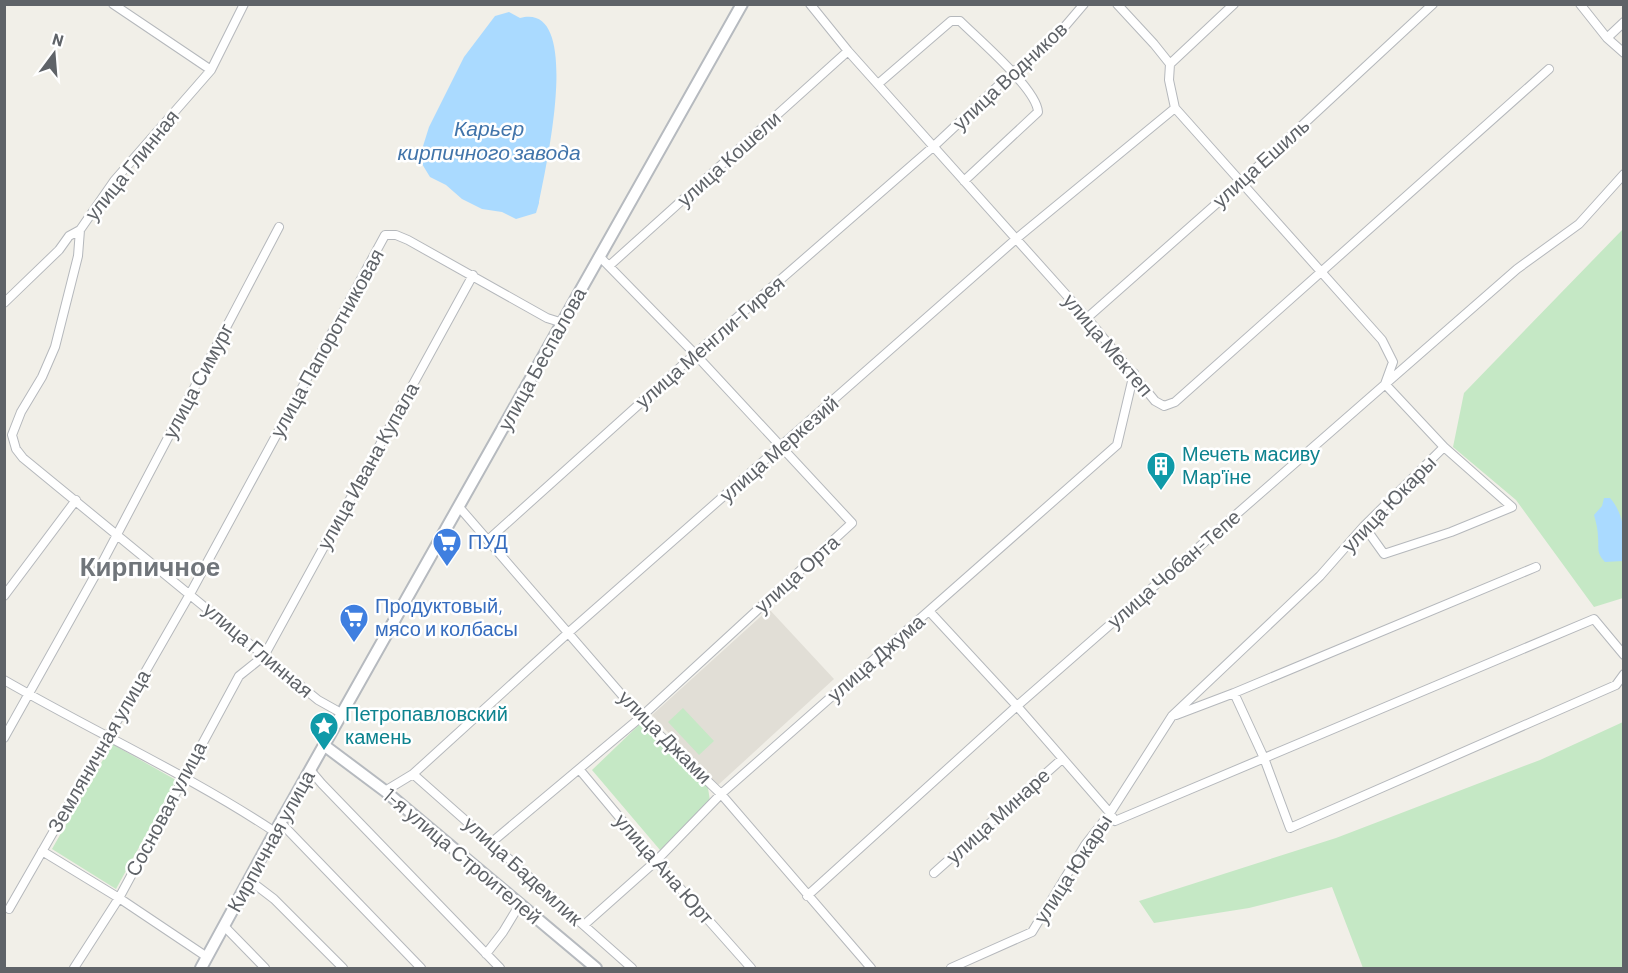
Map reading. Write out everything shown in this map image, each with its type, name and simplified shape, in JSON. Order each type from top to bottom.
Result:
[{"type":"main road","name":"улица Беспалова","points":[[343,714],[742,4]]},
{"type":"main road","name":"Кирпичная улица","points":[[201,969],[343,714]]},
{"type":"main road","name":"1-я улица Строителей","points":[[325,746],[385,791],[596,969]]},
{"type":"street","points":[[113,4],[211,70]]},
{"type":"street","name":"улица Мектеп","points":[[810,4],[848,51],[1087,318],[1155,401],[1164,406],[1175,402],[1549,69]]},
{"type":"street","name":"улица Водников","points":[[934,146],[1012,72],[1049,45],[1084,4]]},
{"type":"street","points":[[1117,4],[1170,64],[1169,80],[1174,108],[1382,340],[1393,362],[1385,384]]},
{"type":"street","points":[[1170,64],[1234,4]]},
{"type":"street","name":"улица Ешиль","points":[[1087,318],[1241,182],[1433,4]]},
{"type":"street","points":[[1580,4],[1607,38],[1623,53]]},
{"type":"street","name":"улица Глинная","points":[[243,5],[211,70],[114,181],[80,230],[78,256],[55,347],[42,377],[21,412],[12,435],[16,449],[23,458],[318,700],[343,714]]},
{"type":"street","points":[[878,84],[951,21],[960,21],[1012,72],[1037,104],[1038,112],[964,181]]},
{"type":"street","points":[[1607,38],[1623,22]]},
{"type":"street","name":"улица Кошели","points":[[609,266],[848,51]]},
{"type":"street","name":"улица Меркезий","points":[[385,791],[413,774],[568,633],[1016,239],[1174,108]]},
{"type":"street","name":"улица Менгли-Гирея","points":[[489,540],[695,354],[934,146]]},
{"type":"street","name":"улица Чобан-Тепе","points":[[807,896],[1017,706],[1517,269],[1579,224],[1623,174]]},
{"type":"street","name":"улица Симург","points":[[4,738],[117,534],[279,227]]},
{"type":"street","points":[[4,303],[59,250],[69,236],[80,230]]},
{"type":"street","name":"улица Папоротниковая","points":[[190,594],[385,236],[396,235],[408,240],[547,318],[563,323]]},
{"type":"street","name":"улица Орта","points":[[492,842],[641,717],[852,524],[695,354],[599,256]]},
{"type":"street","name":"улица Ивана Купала","points":[[264,656],[473,275]]},
{"type":"street","name":"улица Джума","points":[[584,925],[656,861],[721,794],[1117,445],[1134,373]]},
{"type":"street","name":"улица Юкары","points":[[951,969],[1032,932],[1085,846],[1110,813],[1172,716],[1320,576],[1364,526],[1444,447],[1385,384]]},
{"type":"street","points":[[1364,526],[1384,554],[1451,532],[1512,507],[1444,447]]},
{"type":"street","points":[[4,596],[76,500]]},
{"type":"street","name":"улица Джами","points":[[459,507],[641,717],[721,794],[871,969]]},
{"type":"street","points":[[1172,716],[1234,693],[1536,567]]},
{"type":"street","name":"Земляничная улица","points":[[9,909],[190,594]]},
{"type":"street","points":[[929,611],[1017,706],[1115,821],[1594,619],[1623,655]]},
{"type":"street","name":"Сосновая улица","points":[[74,969],[119,898],[239,676],[264,656]]},
{"type":"street","points":[[1234,693],[1264,758],[1290,828],[1616,685],[1623,674]]},
{"type":"street","points":[[4,680],[278,828],[421,969]]},
{"type":"street","name":"улица Минаре","points":[[934,873],[1062,759]]},
{"type":"street","name":"улица Ана Юрт","points":[[579,769],[751,969]]},
{"type":"street","name":"1-я улица Строителей","points":[[311,771],[500,969]]},
{"type":"street","name":"улица Бадемлик","points":[[413,774],[632,969]]},
{"type":"street","points":[[42,851],[119,898],[207,957]]},
{"type":"street","points":[[249,880],[274,898],[343,969]]},
{"type":"street","points":[[486,954],[520,904]]},
{"type":"street","points":[[224,926],[265,969]]},
{"type":"shaded area","points":[[769,609],[834,679],[717,786],[652,715]]},
{"type":"green space","points":[[1623,229],[1623,598],[1594,607],[1516,500],[1453,447],[1464,393]]},
{"type":"green space","points":[[683,708],[714,741],[699,755],[668,722]]},
{"type":"green space","points":[[1623,722],[1623,968],[1363,968],[1332,887],[1249,908],[1154,923],[1139,901],[1336,838],[1540,760]]},
{"type":"green space","points":[[641,723],[708,788],[710,801],[660,850],[592,770]]},
{"type":"green space","points":[[112,744],[176,780],[116,889],[52,849]]},
{"type":"water","name":"Карьер кирпичного завода","points":[[509,12],[520,18],[540,20],[551,36],[556,62],[556,95],[552,129],[539,203],[536,213],[516,219],[502,212],[482,209],[462,199],[446,185],[430,177],[419,159],[429,127],[464,57],[495,16]]},
{"type":"water","points":[[1604,498],[1610,498],[1619,512],[1624,536],[1623,561],[1605,562],[1599,553],[1594,515],[1602,506]]},
{"type":"place","name":"Мечеть масиву Мар'їне","points":[[1161,492]]},
{"type":"place","name":"ПУД","points":[[447,568]]},
{"type":"place","name":"Продуктовый, мясо и колбасы","points":[[354,644]]},
{"type":"place","name":"Петропавловский камень","points":[[324,752]]},
{"type":"district","name":"Кирпичное","points":[[150,567]]}]
